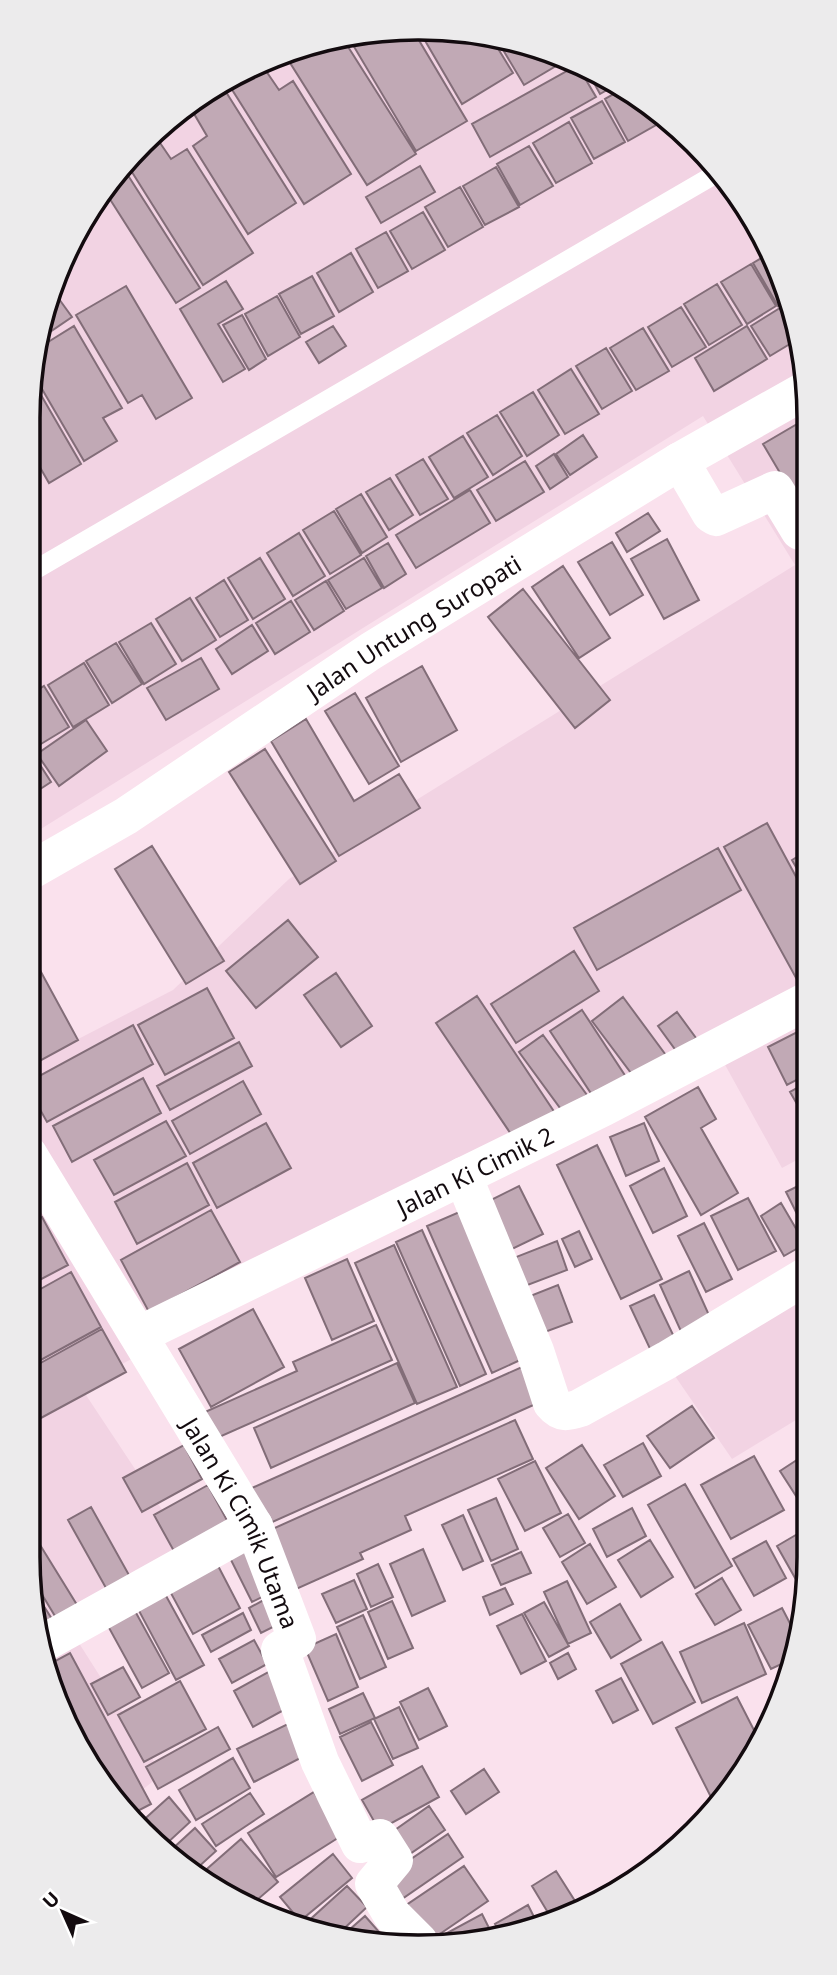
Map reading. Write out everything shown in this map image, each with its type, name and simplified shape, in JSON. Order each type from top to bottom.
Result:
[{"type":"street","name":"Jalan Untung Suropati","points":[[40,865],[126,816],[370,651],[680,461],[796,396]]},
{"type":"street","points":[[680,461],[711,514],[716,517],[775,490],[797,526]]},
{"type":"street","name":"Jalan Ki Cimik 2","points":[[139,1335],[604,1107],[797,1006]]},
{"type":"street","name":"Jalan Ki Cimik Utama","points":[[40,1174],[254,1526],[297,1639],[280,1650],[320,1762],[360,1844],[380,1838],[394,1860],[374,1884],[392,1915],[412,1935]]},
{"type":"street","points":[[463,1176],[535,1351],[552,1403],[565,1413],[580,1408],[667,1360],[797,1282]]},
{"type":"street","points":[[50,1640],[254,1526]]},
{"type":"lane","points":[[40,567],[710,177]]},
{"type":"shaded area","points":[[418,40],[468,43],[540,60],[586,79],[649,118],[703,169],[746,229],[777,297],[794,369],[797,418],[797,1160],[782,1168],[718,1052],[80,1386],[194,1558],[70,1629],[162,1774],[129,1800],[104,1767],[79,1724],[60,1678],[43,1606],[40,1557],[40,1059],[173,990],[289,879],[795,565],[703,416],[40,830],[41,394],[53,321],[69,274],[104,208],[134,169],[188,118],[229,91],[297,60],[369,43]]},
{"type":"shaded area","points":[[797,1269],[797,1419],[732,1459],[664,1360]]},
{"type":"building","points":[[419,40],[467,121],[416,151],[354,46]]},
{"type":"building","points":[[425,40],[468,43],[499,49],[513,73],[462,104]]},
{"type":"building","points":[[348,47],[416,154],[367,185],[290,63]]},
{"type":"building","points":[[503,50],[556,66],[524,85]]},
{"type":"building","points":[[567,71],[585,79],[596,97],[490,157],[472,124]]},
{"type":"building","points":[[267,72],[279,90],[293,81],[351,174],[304,204],[232,89]]},
{"type":"building","points":[[594,84],[607,90],[600,94]]},
{"type":"building","points":[[226,93],[296,203],[248,234],[193,146],[207,136],[194,114]]},
{"type":"building","points":[[613,94],[657,125],[628,141],[605,99]]},
{"type":"building","points":[[602,101],[625,142],[594,159],[571,118]]},
{"type":"building","points":[[569,122],[592,163],[556,183],[533,143]]},
{"type":"building","points":[[160,143],[171,159],[187,149],[253,253],[203,285],[132,172]]},
{"type":"building","points":[[529,146],[553,186],[520,205],[497,164]]},
{"type":"building","points":[[420,166],[435,192],[381,223],[366,197]]},
{"type":"building","points":[[496,167],[519,207],[485,225],[463,186]]},
{"type":"building","points":[[128,176],[200,288],[176,303],[110,199]]},
{"type":"building","points":[[460,187],[483,227],[448,247],[425,207]]},
{"type":"building","points":[[423,212],[445,250],[412,269],[390,231]]},
{"type":"building","points":[[386,232],[408,271],[378,288],[356,249]]},
{"type":"building","points":[[351,253],[373,292],[339,312],[317,273]]},
{"type":"building","points":[[761,258],[778,306],[753,263]]},
{"type":"building","points":[[751,264],[776,306],[747,324],[721,282]]},
{"type":"building","points":[[312,276],[334,316],[301,334],[279,294]]},
{"type":"building","points":[[226,281],[243,309],[218,324],[245,369],[223,382],[180,309]]},
{"type":"building","points":[[717,284],[742,325],[709,345],[684,304]]},
{"type":"building","points":[[126,286],[192,398],[156,419],[142,395],[128,403],[76,315]]},
{"type":"building","points":[[277,296],[300,337],[268,356],[245,314]]},
{"type":"building","points":[[59,299],[72,317],[51,331]]},
{"type":"building","points":[[681,307],[706,347],[672,367],[648,327]]},
{"type":"building","points":[[780,308],[789,345],[770,356],[751,326]]},
{"type":"building","points":[[242,315],[266,359],[249,370],[223,325]]},
{"type":"building","points":[[74,326],[122,408],[103,418],[117,441],[84,461],[41,388],[49,342]]},
{"type":"building","points":[[333,326],[346,346],[319,363],[306,342]]},
{"type":"building","points":[[747,326],[767,359],[714,391],[695,358]]},
{"type":"building","points":[[643,328],[669,371],[636,390],[610,348]]},
{"type":"building","points":[[606,348],[632,391],[602,409],[576,366]]},
{"type":"building","points":[[571,369],[599,414],[565,434],[538,390]]},
{"type":"building","points":[[533,392],[559,435],[527,456],[500,412]]},
{"type":"building","points":[[41,395],[81,464],[49,483],[40,467]]},
{"type":"building","points":[[497,415],[522,456],[493,475],[467,433]]},
{"type":"building","points":[[797,424],[797,502],[763,444]]},
{"type":"building","points":[[583,435],[597,457],[570,475],[556,454]]},
{"type":"building","points":[[463,436],[488,477],[454,498],[429,457]]},
{"type":"building","points":[[554,454],[568,477],[550,489],[536,466]]},
{"type":"building","points":[[423,459],[448,499],[420,515],[396,475]]},
{"type":"building","points":[[525,461],[544,492],[496,521],[477,490]]},
{"type":"building","points":[[390,478],[413,515],[389,530],[366,492]]},
{"type":"building","points":[[470,490],[490,523],[416,568],[396,535]]},
{"type":"building","points":[[361,494],[387,537],[362,553],[336,509]]},
{"type":"building","points":[[334,511],[361,555],[330,574],[303,530]]},
{"type":"building","points":[[648,513],[660,531],[627,552],[616,533]]},
{"type":"building","points":[[299,533],[325,576],[293,596],[267,553]]},
{"type":"building","points":[[667,539],[699,600],[664,619],[631,559]]},
{"type":"building","points":[[612,542],[643,595],[610,615],[578,562]]},
{"type":"building","points":[[388,543],[406,574],[384,588],[366,556]]},
{"type":"building","points":[[260,558],[285,599],[253,619],[228,578]]},
{"type":"building","points":[[364,558],[382,588],[346,609],[328,580]]},
{"type":"building","points":[[563,566],[610,638],[579,658],[532,587]]},
{"type":"building","points":[[224,580],[248,620],[220,637],[196,598]]},
{"type":"building","points":[[326,581],[344,611],[314,630],[295,600]]},
{"type":"building","points":[[523,589],[610,700],[575,728],[488,617]]},
{"type":"building","points":[[190,598],[216,640],[182,661],[156,619]]},
{"type":"building","points":[[291,601],[310,632],[275,654],[256,623]]},
{"type":"building","points":[[151,623],[176,664],[144,684],[119,642]]},
{"type":"building","points":[[252,625],[268,651],[232,674],[216,649]]},
{"type":"building","points":[[116,643],[142,684],[112,703],[86,661]]},
{"type":"building","points":[[201,658],[219,689],[166,720],[147,688]]},
{"type":"building","points":[[84,663],[109,705],[73,727],[48,685]]},
{"type":"building","points":[[422,666],[457,730],[401,762],[366,698]]},
{"type":"building","points":[[44,686],[69,727],[40,745],[40,688]]},
{"type":"building","points":[[355,693],[399,766],[369,784],[325,711]]},
{"type":"building","points":[[306,719],[354,801],[399,774],[420,808],[339,856],[271,741]]},
{"type":"building","points":[[86,720],[107,751],[59,786],[40,758],[40,752]]},
{"type":"building","points":[[265,749],[336,861],[300,884],[229,772]]},
{"type":"building","points":[[40,765],[51,782],[40,789]]},
{"type":"building","points":[[767,823],[797,878],[797,980],[724,847]]},
{"type":"building","points":[[152,846],[224,961],[186,984],[115,869]]},
{"type":"building","points":[[718,848],[741,890],[597,970],[574,928]]},
{"type":"building","points":[[288,920],[318,957],[256,1008],[226,971]]},
{"type":"building","points":[[574,951],[599,991],[516,1043],[491,1004]]},
{"type":"building","points":[[40,970],[78,1040],[40,1061]]},
{"type":"building","points":[[336,973],[372,1026],[341,1047],[304,995]]},
{"type":"building","points":[[207,988],[234,1038],[165,1075],[138,1025]]},
{"type":"building","points":[[477,996],[559,1119],[519,1146],[436,1023]]},
{"type":"building","points":[[623,997],[671,1062],[640,1085],[592,1021]]},
{"type":"building","points":[[582,1010],[630,1083],[598,1104],[550,1031]]},
{"type":"building","points":[[677,1012],[696,1038],[677,1052],[658,1026]]},
{"type":"building","points":[[133,1025],[153,1064],[47,1122],[40,1109],[40,1075]]},
{"type":"building","points":[[797,1032],[797,1080],[787,1085],[768,1047]]},
{"type":"building","points":[[543,1035],[587,1095],[563,1112],[519,1052]]},
{"type":"building","points":[[239,1042],[252,1066],[170,1110],[157,1086]]},
{"type":"building","points":[[143,1078],[161,1113],[72,1162],[53,1126]]},
{"type":"building","points":[[243,1081],[261,1114],[190,1154],[172,1121]]},
{"type":"building","points":[[698,1087],[716,1119],[701,1128],[738,1193],[701,1215],[645,1117]]},
{"type":"building","points":[[797,1088],[797,1104],[790,1092]]},
{"type":"building","points":[[166,1121],[186,1156],[114,1195],[94,1160]]},
{"type":"building","points":[[266,1123],[291,1168],[217,1208],[193,1163]]},
{"type":"building","points":[[644,1123],[659,1161],[626,1176],[610,1137]]},
{"type":"building","points":[[597,1145],[662,1279],[621,1299],[557,1165]]},
{"type":"building","points":[[187,1163],[209,1205],[137,1244],[115,1202]]},
{"type":"building","points":[[664,1168],[687,1216],[653,1233],[630,1186]]},
{"type":"building","points":[[519,1186],[543,1234],[510,1250],[487,1202]]},
{"type":"building","points":[[797,1186],[797,1214],[786,1192]]},
{"type":"building","points":[[748,1198],[776,1251],[738,1270],[711,1216]]},
{"type":"building","points":[[781,1203],[797,1230],[797,1249],[784,1256],[761,1216]]},
{"type":"building","points":[[211,1210],[240,1262],[149,1312],[121,1260]]},
{"type":"building","points":[[464,1210],[529,1356],[492,1373],[427,1226]]},
{"type":"building","points":[[42,1217],[68,1265],[40,1280]]},
{"type":"building","points":[[704,1223],[732,1279],[706,1292],[678,1236]]},
{"type":"building","points":[[422,1230],[486,1374],[460,1386],[396,1242]]},
{"type":"building","points":[[579,1231],[592,1259],[575,1267],[562,1239]]},
{"type":"building","points":[[557,1241],[567,1270],[517,1289],[506,1261]]},
{"type":"building","points":[[394,1245],[457,1387],[417,1404],[355,1263]]},
{"type":"building","points":[[347,1259],[374,1321],[332,1340],[305,1278]]},
{"type":"building","points":[[689,1271],[713,1324],[684,1338],[660,1285]]},
{"type":"building","points":[[71,1272],[101,1327],[40,1360],[40,1289]]},
{"type":"building","points":[[558,1285],[572,1322],[534,1336],[520,1300]]},
{"type":"building","points":[[654,1295],[676,1341],[652,1353],[630,1306]]},
{"type":"building","points":[[253,1309],[284,1367],[211,1407],[179,1349]]},
{"type":"building","points":[[376,1325],[392,1360],[217,1438],[205,1412],[297,1371],[293,1362]]},
{"type":"building","points":[[102,1329],[126,1372],[40,1419],[40,1363]]},
{"type":"building","points":[[397,1363],[415,1403],[271,1468],[254,1428]]},
{"type":"building","points":[[522,1367],[538,1403],[268,1524],[252,1488]]},
{"type":"building","points":[[692,1406],[714,1438],[670,1468],[647,1436]]},
{"type":"building","points":[[515,1420],[533,1459],[405,1516],[411,1530],[360,1553],[363,1559],[294,1590],[268,1531]]},
{"type":"building","points":[[643,1443],[661,1476],[623,1497],[604,1465]]},
{"type":"building","points":[[184,1445],[202,1479],[142,1512],[123,1478]]},
{"type":"building","points":[[582,1445],[615,1496],[579,1519],[546,1468]]},
{"type":"building","points":[[754,1456],[784,1510],[731,1539],[701,1485]]},
{"type":"building","points":[[797,1460],[797,1498],[780,1471]]},
{"type":"building","points":[[535,1461],[561,1513],[525,1531],[498,1479]]},
{"type":"building","points":[[685,1484],[732,1566],[695,1588],[648,1505]]},
{"type":"building","points":[[208,1485],[229,1524],[175,1553],[154,1515]]},
{"type":"building","points":[[496,1498],[518,1549],[491,1561],[468,1510]]},
{"type":"building","points":[[91,1507],[134,1584],[111,1597],[68,1520]]},
{"type":"building","points":[[632,1508],[646,1536],[607,1557],[593,1529]]},
{"type":"building","points":[[568,1514],[585,1543],[560,1557],[543,1528]]},
{"type":"building","points":[[463,1515],[483,1561],[463,1570],[442,1525]]},
{"type":"building","points":[[797,1534],[796,1580],[777,1546]]},
{"type":"building","points":[[650,1540],[673,1577],[641,1597],[618,1560]]},
{"type":"building","points":[[766,1541],[786,1578],[754,1596],[733,1559]]},
{"type":"building","points":[[251,1542],[276,1590],[252,1602],[228,1554]]},
{"type":"building","points":[[590,1544],[616,1587],[587,1604],[562,1562]]},
{"type":"building","points":[[40,1545],[82,1613],[61,1626],[42,1595]]},
{"type":"building","points":[[423,1549],[445,1601],[412,1616],[390,1564]]},
{"type":"building","points":[[521,1552],[531,1573],[501,1585],[492,1565]]},
{"type":"building","points":[[214,1558],[240,1608],[193,1634],[166,1584]]},
{"type":"building","points":[[378,1564],[393,1597],[371,1607],[357,1574]]},
{"type":"building","points":[[722,1578],[741,1610],[715,1625],[696,1594]]},
{"type":"building","points":[[354,1580],[367,1609],[336,1623],[322,1594]]},
{"type":"building","points":[[567,1581],[591,1633],[568,1644],[544,1592]]},
{"type":"building","points":[[505,1588],[513,1604],[490,1615],[483,1597]]},
{"type":"building","points":[[165,1594],[204,1665],[176,1680],[138,1609]]},
{"type":"building","points":[[273,1595],[285,1621],[261,1633],[249,1608]]},
{"type":"building","points":[[392,1601],[413,1648],[388,1659],[368,1612]]},
{"type":"building","points":[[544,1602],[569,1646],[549,1657],[524,1613]]},
{"type":"building","points":[[620,1604],[641,1640],[611,1658],[590,1622]]},
{"type":"building","points":[[43,1605],[57,1627],[48,1632]]},
{"type":"building","points":[[782,1608],[790,1624],[781,1664],[771,1669],[748,1625]]},
{"type":"building","points":[[135,1611],[169,1673],[142,1688],[108,1626]]},
{"type":"building","points":[[243,1613],[251,1630],[211,1652],[202,1635]]},
{"type":"building","points":[[522,1614],[546,1661],[521,1674],[497,1626]]},
{"type":"building","points":[[363,1615],[386,1667],[360,1679],[337,1627]]},
{"type":"building","points":[[744,1623],[766,1674],[702,1703],[680,1652]]},
{"type":"building","points":[[336,1634],[358,1687],[328,1701],[305,1648]]},
{"type":"building","points":[[254,1640],[267,1664],[232,1683],[219,1659]]},
{"type":"building","points":[[662,1642],[695,1702],[653,1724],[621,1664]]},
{"type":"building","points":[[70,1653],[151,1804],[138,1811],[104,1767],[79,1724],[55,1661]]},
{"type":"building","points":[[568,1653],[576,1669],[558,1679],[550,1663]]},
{"type":"building","points":[[123,1667],[140,1697],[108,1715],[91,1684]]},
{"type":"building","points":[[272,1670],[291,1706],[253,1727],[234,1691]]},
{"type":"building","points":[[621,1678],[638,1710],[613,1723],[596,1691]]},
{"type":"building","points":[[180,1681],[206,1729],[144,1762],[118,1715]]},
{"type":"building","points":[[428,1688],[447,1726],[419,1740],[400,1702]]},
{"type":"building","points":[[363,1693],[375,1718],[340,1734],[329,1709]]},
{"type":"building","points":[[737,1697],[754,1731],[733,1767],[711,1797],[676,1728]]},
{"type":"building","points":[[399,1707],[418,1748],[393,1759],[374,1719]]},
{"type":"building","points":[[296,1720],[312,1752],[254,1782],[237,1749]]},
{"type":"building","points":[[371,1722],[393,1765],[362,1781],[340,1737]]},
{"type":"building","points":[[218,1727],[230,1749],[158,1789],[146,1767]]},
{"type":"building","points":[[233,1758],[250,1788],[196,1820],[179,1790]]},
{"type":"building","points":[[422,1766],[439,1797],[379,1830],[362,1800]]},
{"type":"building","points":[[484,1769],[499,1792],[466,1814],[451,1791]]},
{"type":"building","points":[[314,1792],[341,1836],[276,1877],[248,1833]]},
{"type":"building","points":[[250,1793],[264,1814],[216,1846],[202,1824]]},
{"type":"building","points":[[169,1797],[190,1822],[169,1841],[146,1818]]},
{"type":"building","points":[[429,1806],[445,1830],[401,1860],[385,1837]]},
{"type":"building","points":[[195,1828],[216,1851],[200,1865],[175,1846]]},
{"type":"building","points":[[448,1834],[463,1857],[399,1901],[383,1878]]},
{"type":"building","points":[[241,1839],[278,1882],[258,1899],[206,1870]]},
{"type":"building","points":[[333,1854],[352,1878],[305,1917],[294,1914],[280,1897]]},
{"type":"building","points":[[464,1866],[488,1901],[440,1934],[425,1935],[399,1910]]},
{"type":"building","points":[[556,1871],[575,1901],[548,1912],[532,1886]]},
{"type":"building","points":[[347,1886],[367,1907],[346,1927],[311,1919]]},
{"type":"building","points":[[528,1905],[534,1917],[496,1926],[495,1924]]},
{"type":"building","points":[[482,1914],[489,1928],[468,1932],[446,1934]]},
{"type":"building","points":[[365,1916],[380,1933],[369,1932],[351,1928]]}]
